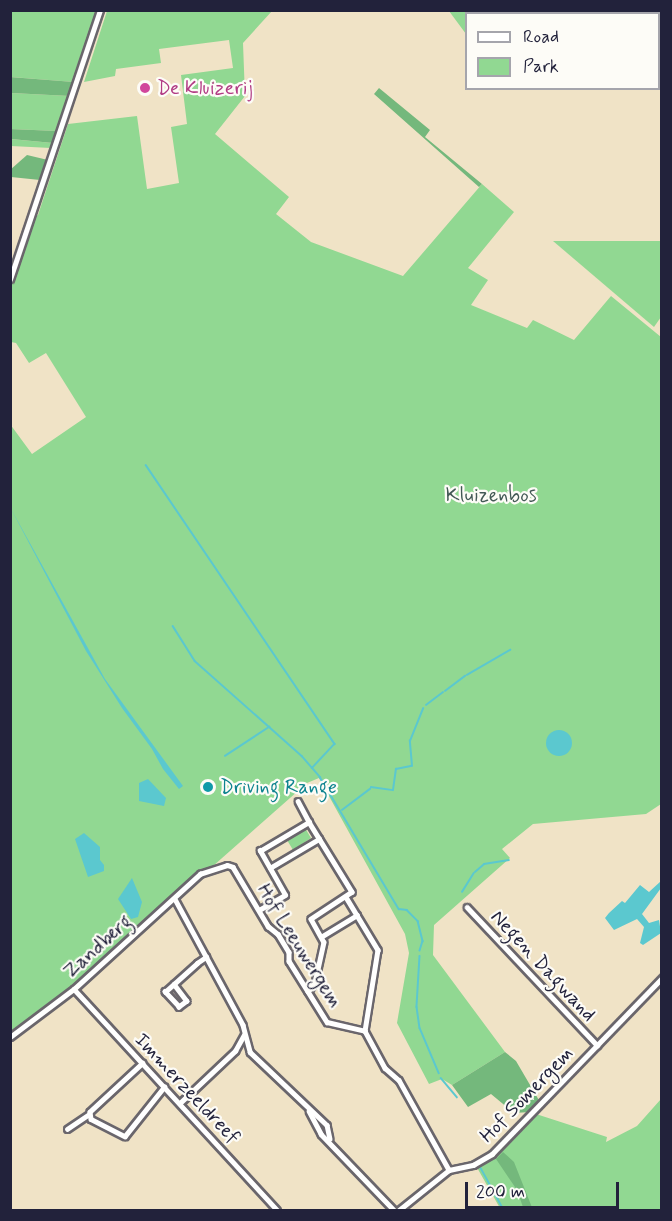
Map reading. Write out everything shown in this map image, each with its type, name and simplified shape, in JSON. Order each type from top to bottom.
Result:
[{"type":"street","points":[[10,279],[100,10]]},
{"type":"street","points":[[297,801],[352,892],[310,919],[324,942],[315,983],[308,992]]},
{"type":"street","points":[[259,910],[285,895],[260,851],[309,822]]},
{"type":"street","points":[[270,868],[319,839]]},
{"type":"street","name":"Hof Leeuwergem","points":[[200,874],[218,865],[233,867],[259,910],[278,934],[308,992],[327,1022],[365,1031]]},
{"type":"street","name":"Zandberg","points":[[10,1037],[74,989],[200,874]]},
{"type":"street","points":[[346,897],[378,950],[365,1031],[385,1068],[399,1080],[449,1170]]},
{"type":"street","points":[[175,899],[206,957],[250,1052],[309,1111],[327,1125],[330,1139]]},
{"type":"street","name":"Negen Dagwand","points":[[467,907],[597,1045]]},
{"type":"street","points":[[321,937],[357,915]]},
{"type":"street","points":[[174,984],[187,1001],[179,1006],[165,992],[174,984],[206,957]]},
{"type":"street","name":"Hof Somergem","points":[[399,1210],[449,1170],[473,1165],[492,1155],[662,978]]},
{"type":"street","name":"Immerzeeldreef","points":[[74,989],[277,1210]]},
{"type":"street","points":[[180,1103],[235,1051],[244,1035]]},
{"type":"street","points":[[235,1051],[250,1052]]},
{"type":"street","points":[[67,1129],[88,1115],[143,1063]]},
{"type":"street","points":[[88,1115],[125,1136],[164,1086]]},
{"type":"street","points":[[309,1111],[312,1123],[330,1139],[394,1210]]},
{"type":"green space","points":[[10,11],[98,11],[74,82],[11,77]]},
{"type":"green space","name":"Kluizenbos","points":[[107,11],[272,11],[243,43],[245,96],[215,134],[289,197],[276,214],[311,242],[403,276],[482,184],[514,212],[468,268],[488,280],[471,305],[527,328],[533,320],[574,340],[611,296],[661,337],[661,804],[646,814],[533,824],[502,849],[510,858],[434,925],[433,955],[505,1052],[452,1085],[442,1079],[429,1084],[397,1023],[409,953],[405,934],[319,778],[307,783],[74,989],[11,1037],[10,424],[32,454],[86,417],[46,353],[29,363],[16,343],[11,342],[11,285],[31,218],[38,215],[68,124],[137,116],[147,189],[179,183],[171,127],[187,124],[181,75],[233,68],[229,40],[159,49],[161,63],[116,69],[115,76],[84,82]]},
{"type":"green space","points":[[449,11],[476,12],[465,12],[465,33]]},
{"type":"green space","points":[[10,77],[74,82],[70,96],[11,93]]},
{"type":"green space","points":[[379,88],[430,130],[425,137],[482,184],[479,187],[374,94]]},
{"type":"green space","points":[[10,93],[70,96],[57,131],[11,129]]},
{"type":"green space","points":[[10,129],[57,131],[53,143],[11,139]]},
{"type":"green space","points":[[10,139],[53,143],[51,148],[11,146]]},
{"type":"green space","points":[[27,155],[48,160],[40,180],[11,177],[10,170]]},
{"type":"green space","points":[[553,241],[661,241],[661,317],[654,327]]},
{"type":"green space","points":[[305,828],[311,838],[293,850],[287,840]]},
{"type":"green space","points":[[505,1052],[516,1061],[540,1102],[530,1112],[514,1113],[491,1094],[468,1107],[452,1085]]},
{"type":"green space","points":[[661,1099],[661,1210],[501,1210],[475,1164],[489,1156],[528,1117],[536,1114],[607,1137],[606,1142],[637,1126]]},
{"type":"green space","points":[[503,1152],[514,1162],[533,1210],[524,1210],[517,1190],[496,1159]]},
{"type":"water","points":[[10,507],[105,679],[183,786],[179,789],[163,769],[86,651]]},
{"type":"water","points":[[559,730],[568,734],[572,743],[568,752],[559,756],[550,752],[546,743],[550,734]]},
{"type":"water","points":[[148,779],[166,798],[164,806],[139,801],[139,783]]},
{"type":"water","points":[[84,833],[100,847],[100,860],[104,865],[104,871],[88,877],[75,839]]},
{"type":"water","points":[[132,878],[142,902],[138,917],[131,919],[118,899]]},
{"type":"water","points":[[661,881],[661,888],[642,914],[649,923],[659,920],[661,933],[643,945],[640,943],[644,927],[637,919],[614,930],[605,918],[609,913],[622,901],[625,903],[640,885],[649,892]]},
{"type":"waterway","points":[[146,465],[335,744],[313,768]]},
{"type":"waterway","points":[[173,626],[195,661],[302,756],[320,777]]},
{"type":"waterway","points":[[467,675],[510,650]]},
{"type":"waterway","points":[[445,691],[465,676]]},
{"type":"waterway","points":[[426,705],[443,692]]},
{"type":"waterway","points":[[371,787],[393,790],[396,769],[412,766],[410,741],[423,708]]},
{"type":"waterway","points":[[225,756],[269,727]]},
{"type":"waterway","points":[[320,777],[399,909],[407,910],[418,921],[423,941],[420,951]]},
{"type":"waterway","points":[[342,810],[370,789]]},
{"type":"waterway","points":[[484,864],[509,860]]},
{"type":"waterway","points":[[475,872],[483,865]]},
{"type":"waterway","points":[[462,892],[474,873]]},
{"type":"waterway","points":[[420,956],[417,1007],[420,1028],[439,1073]]},
{"type":"waterway","points":[[441,1078],[457,1097]]},
{"type":"waterway","points":[[481,1168],[504,1210]]},
{"type":"place","name":"De Kluizerij","points":[[145,88]]},
{"type":"place","name":"Driving Range","points":[[208,787]]}]
